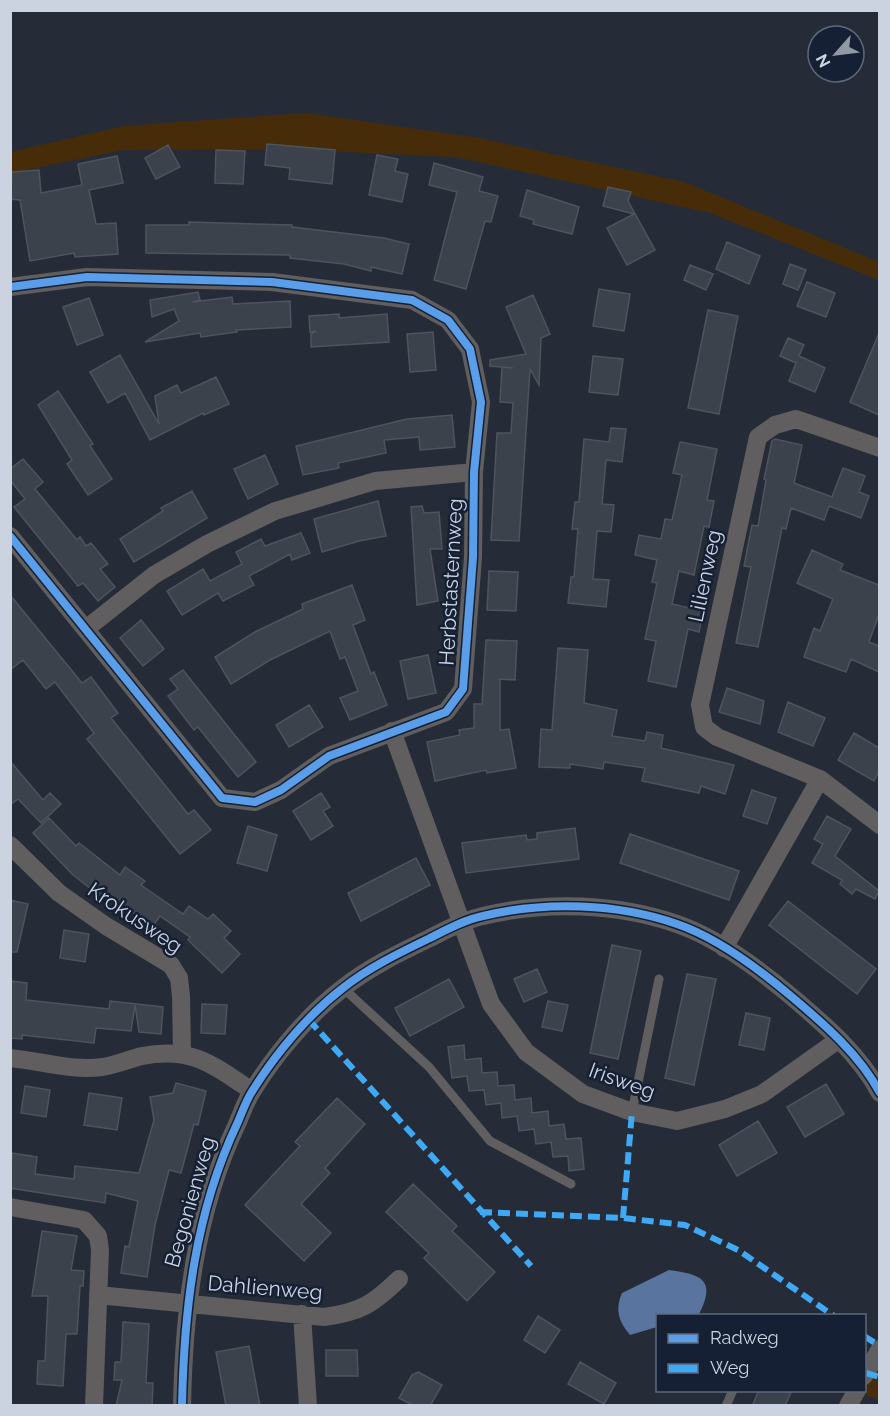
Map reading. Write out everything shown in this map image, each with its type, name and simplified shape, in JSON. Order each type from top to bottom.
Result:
[{"type":"street","name":"Herbstasternweg","points":[[10,287],[87,277],[272,282],[412,300],[448,320],[470,349],[481,402],[474,472],[473,557],[463,689],[446,712],[329,756],[281,790],[255,802],[222,798],[87,628],[10,536]]},
{"type":"street","name":"Lilienweg","points":[[879,448],[796,419],[775,425],[758,437],[700,705],[704,727],[717,737],[820,779],[879,825]]},
{"type":"street","points":[[87,628],[154,575],[207,544],[275,511],[375,481],[474,472]]},
{"type":"street","points":[[392,731],[460,924]]},
{"type":"street","points":[[724,948],[820,779]]},
{"type":"street","name":"Krokusweg","points":[[10,845],[59,893],[106,926],[171,965],[179,978],[182,996],[182,1052]]},
{"type":"street","name":"Begonienweg","points":[[182,1406],[187,1304],[195,1251],[225,1148],[252,1091],[309,1020],[343,988],[407,949],[460,924],[483,916],[547,906],[615,909],[678,924],[724,948],[776,983],[824,1024],[873,1080],[879,1093]]},
{"type":"street","name":"Irisweg","points":[[460,924],[491,1004],[526,1052],[583,1094],[632,1112],[677,1121],[725,1109],[762,1094],[838,1040]]},
{"type":"street","points":[[10,1058],[76,1067],[93,1067],[145,1056],[182,1052],[213,1065],[252,1091]]},
{"type":"street","points":[[10,1207],[84,1220],[98,1236],[100,1250],[94,1406]]},
{"type":"street","name":"Dahlienweg","points":[[98,1294],[324,1317],[356,1311],[376,1300],[399,1279]]},
{"type":"street","points":[[302,1314],[308,1406]]},
{"type":"street","points":[[866,1372],[879,1349]]},
{"type":"street","points":[[848,1406],[856,1392]]},
{"type":"lane","points":[[632,1112],[659,979]]},
{"type":"lane","points":[[343,988],[429,1067],[489,1141],[571,1184]]},
{"type":"lane","points":[[726,1406],[732,1392]]},
{"type":"shaded area","points":[[306,113],[479,138],[684,182],[879,262],[879,280],[710,213],[456,157],[282,149],[123,150],[11,173],[10,152],[124,126]]},
{"type":"shaded area","points":[[879,1349],[879,1400],[856,1392],[866,1392],[866,1374]]},
{"type":"water","points":[[669,1270],[697,1277],[706,1286],[704,1303],[699,1314],[656,1314],[656,1327],[630,1335],[623,1325],[618,1310],[622,1293]]},
{"type":"building","points":[[267,144],[335,150],[332,184],[289,179],[290,168],[265,165]]},
{"type":"building","points":[[168,145],[180,167],[156,179],[145,158]]},
{"type":"building","points":[[216,150],[245,151],[243,184],[215,183]]},
{"type":"building","points":[[377,155],[398,159],[395,171],[408,174],[402,202],[369,195]]},
{"type":"building","points":[[117,156],[123,183],[89,190],[96,224],[116,223],[118,254],[75,257],[74,253],[30,261],[20,200],[10,199],[12,172],[39,170],[41,193],[82,185],[78,164]]},
{"type":"building","points":[[434,163],[483,177],[479,191],[498,196],[491,222],[485,221],[466,289],[434,280],[457,192],[429,185]]},
{"type":"building","points":[[608,187],[631,192],[628,201],[655,250],[627,265],[607,228],[634,214],[603,206]]},
{"type":"building","points":[[527,190],[579,207],[572,234],[533,224],[534,220],[520,216]]},
{"type":"building","points":[[189,222],[292,225],[292,227],[384,238],[409,244],[402,274],[371,267],[371,271],[344,264],[290,258],[290,255],[146,253],[146,225],[189,225]]},
{"type":"building","points":[[727,242],[760,256],[749,284],[716,269]]},
{"type":"building","points":[[790,264],[806,270],[798,290],[783,284]]},
{"type":"building","points":[[690,265],[713,274],[706,290],[684,280]]},
{"type":"building","points":[[807,282],[835,293],[826,317],[797,306]]},
{"type":"building","points":[[599,289],[630,294],[624,331],[593,326]]},
{"type":"building","points":[[198,292],[200,300],[192,302],[232,297],[233,304],[290,301],[291,327],[236,330],[237,332],[201,337],[200,333],[145,342],[179,321],[174,309],[152,317],[150,300]]},
{"type":"building","points":[[533,295],[550,334],[541,338],[539,385],[530,369],[519,541],[491,540],[497,433],[511,433],[513,403],[500,402],[502,367],[490,366],[490,360],[526,354],[506,307]]},
{"type":"building","points":[[89,298],[103,335],[77,345],[63,307]]},
{"type":"building","points":[[708,310],[738,316],[719,414],[688,408]]},
{"type":"building","points":[[339,314],[339,318],[387,314],[389,342],[311,347],[311,334],[316,331],[310,332],[309,316]]},
{"type":"building","points":[[433,332],[436,370],[410,372],[407,334]]},
{"type":"building","points":[[879,333],[879,415],[850,402]]},
{"type":"building","points":[[788,338],[804,345],[799,356],[825,368],[815,392],[789,381],[796,363],[780,356]]},
{"type":"building","points":[[120,355],[159,424],[155,396],[177,385],[181,393],[216,377],[229,404],[204,415],[203,413],[150,440],[125,393],[108,403],[90,372]]},
{"type":"building","points":[[593,356],[623,359],[618,395],[589,392]]},
{"type":"building","points":[[58,391],[93,444],[90,446],[112,479],[88,495],[67,464],[72,460],[38,405]]},
{"type":"building","points":[[452,415],[455,447],[420,450],[419,437],[384,440],[386,453],[338,463],[339,468],[303,475],[296,446],[407,419]]},
{"type":"building","points":[[611,428],[626,429],[622,462],[606,460],[602,504],[614,505],[611,532],[597,531],[593,579],[609,580],[606,607],[568,603],[571,577],[574,577],[578,529],[572,529],[575,502],[579,502],[584,439],[609,442]]},
{"type":"building","points":[[775,439],[802,445],[794,483],[832,497],[843,468],[865,476],[859,492],[869,496],[861,518],[829,506],[824,520],[791,508],[786,529],[782,528],[758,647],[736,643],[751,567],[744,566],[752,525],[758,526],[766,480],[764,479],[772,441]]},
{"type":"building","points":[[680,442],[717,449],[707,500],[714,501],[709,527],[704,526],[694,575],[679,571],[672,604],[703,611],[699,632],[688,629],[676,687],[648,681],[656,641],[645,639],[657,583],[652,582],[657,560],[635,555],[639,535],[661,539],[665,519],[672,520],[682,475],[673,473]]},
{"type":"building","points":[[265,455],[278,484],[248,499],[234,469]]},
{"type":"building","points":[[23,459],[43,482],[35,489],[77,540],[80,537],[86,546],[91,543],[108,564],[100,569],[115,587],[98,601],[83,583],[78,586],[14,507],[25,499],[10,480],[10,469]]},
{"type":"building","points":[[192,491],[207,518],[134,562],[120,539],[163,511],[161,508]]},
{"type":"building","points":[[378,501],[386,536],[322,552],[314,519]]},
{"type":"building","points":[[422,506],[424,513],[439,512],[442,549],[430,549],[438,601],[417,605],[411,507]]},
{"type":"building","points":[[301,533],[310,553],[292,560],[290,554],[249,576],[254,585],[223,601],[218,593],[182,615],[167,591],[203,569],[210,581],[242,564],[236,552],[261,539],[265,546]]},
{"type":"building","points":[[812,550],[843,564],[840,570],[879,585],[879,614],[869,642],[879,646],[879,672],[851,659],[846,672],[804,657],[814,628],[820,631],[833,599],[797,583]]},
{"type":"building","points":[[489,571],[518,572],[516,611],[487,610]]},
{"type":"building","points":[[352,585],[365,620],[353,625],[371,674],[374,672],[387,705],[350,720],[340,698],[358,691],[345,657],[340,659],[330,631],[270,660],[231,684],[215,657],[255,632],[303,609],[302,604]]},
{"type":"building","points":[[10,595],[82,683],[91,677],[118,713],[111,718],[188,814],[194,810],[211,830],[180,854],[87,739],[94,733],[55,682],[46,689],[23,660],[10,670]]},
{"type":"building","points":[[141,620],[164,649],[143,666],[120,638]]},
{"type":"building","points":[[486,640],[517,641],[515,680],[500,679],[500,730],[509,729],[516,768],[487,773],[486,770],[435,781],[427,742],[460,735],[459,730],[474,728],[474,704],[482,704]]},
{"type":"building","points":[[558,648],[588,650],[584,703],[617,710],[612,736],[645,741],[647,732],[663,735],[661,748],[734,765],[725,794],[701,786],[699,793],[642,781],[645,768],[604,762],[603,769],[570,764],[570,768],[539,767],[541,729],[552,730]]},
{"type":"building","points":[[428,655],[436,693],[408,699],[400,661]]},
{"type":"building","points":[[183,670],[256,762],[238,777],[198,727],[194,730],[168,696],[178,689],[170,679]]},
{"type":"building","points":[[727,688],[764,701],[760,724],[719,712]]},
{"type":"building","points":[[788,702],[825,718],[813,746],[778,732]]},
{"type":"building","points":[[309,705],[323,727],[289,747],[276,725]]},
{"type":"building","points":[[854,733],[879,748],[879,771],[874,781],[838,760]]},
{"type":"building","points":[[10,761],[43,800],[50,793],[61,804],[41,823],[18,799],[10,805]]},
{"type":"building","points":[[752,790],[776,798],[767,824],[743,816]]},
{"type":"building","points":[[321,793],[330,807],[323,811],[333,826],[311,840],[293,811]]},
{"type":"building","points":[[827,816],[851,829],[835,856],[879,891],[875,899],[856,889],[852,894],[840,884],[842,880],[812,863],[823,844],[814,839]]},
{"type":"building","points":[[49,818],[76,846],[79,843],[120,875],[125,867],[145,881],[141,885],[183,914],[189,906],[208,919],[213,914],[231,931],[224,938],[240,954],[222,973],[188,940],[190,937],[160,916],[153,926],[104,893],[101,897],[72,874],[33,833]]},
{"type":"building","points":[[248,826],[277,835],[267,871],[237,863]]},
{"type":"building","points":[[575,828],[579,859],[466,873],[462,843],[526,835],[527,840],[537,839],[537,833]]},
{"type":"building","points":[[630,834],[739,871],[729,900],[620,863]]},
{"type":"building","points":[[416,858],[430,885],[361,921],[348,893]]},
{"type":"building","points":[[10,900],[28,904],[17,952],[10,952]]},
{"type":"building","points":[[788,901],[876,969],[857,994],[769,925]]},
{"type":"building","points":[[64,930],[89,934],[85,962],[60,958]]},
{"type":"building","points":[[612,945],[641,951],[618,1059],[590,1053]]},
{"type":"building","points":[[537,969],[547,992],[524,1002],[514,979]]},
{"type":"building","points":[[687,974],[716,979],[694,1085],[665,1078]]},
{"type":"building","points":[[449,979],[464,1007],[410,1036],[395,1008]]},
{"type":"building","points":[[10,981],[27,983],[26,1000],[109,1009],[110,1001],[163,1007],[161,1034],[139,1032],[135,1005],[131,1031],[96,1028],[94,1043],[22,1035],[22,1039],[10,1038]]},
{"type":"building","points":[[548,1001],[568,1005],[562,1031],[542,1027]]},
{"type":"building","points":[[202,1004],[227,1005],[225,1034],[201,1033]]},
{"type":"building","points":[[746,1013],[770,1018],[764,1050],[739,1045]]},
{"type":"building","points":[[464,1045],[465,1060],[481,1058],[482,1073],[497,1072],[498,1086],[514,1085],[515,1100],[531,1098],[532,1113],[548,1111],[549,1126],[564,1124],[566,1139],[581,1138],[584,1169],[569,1171],[568,1156],[553,1157],[551,1142],[536,1144],[534,1129],[519,1131],[517,1116],[502,1118],[501,1103],[486,1105],[484,1090],[469,1091],[467,1076],[452,1078],[448,1047]]},
{"type":"building","points":[[176,1083],[206,1091],[198,1125],[194,1124],[181,1173],[169,1170],[155,1225],[147,1277],[121,1273],[125,1246],[129,1247],[138,1201],[106,1193],[105,1203],[10,1188],[12,1153],[37,1157],[35,1174],[74,1179],[75,1166],[139,1173],[154,1120],[150,1097],[173,1093]]},
{"type":"building","points":[[826,1084],[844,1114],[805,1137],[787,1107]]},
{"type":"building","points":[[25,1086],[50,1090],[46,1117],[21,1113]]},
{"type":"building","points":[[89,1093],[122,1098],[117,1130],[84,1125]]},
{"type":"building","points":[[337,1098],[365,1124],[325,1168],[330,1173],[301,1204],[331,1233],[304,1261],[245,1205],[300,1146],[295,1142]]},
{"type":"building","points":[[758,1121],[777,1153],[737,1176],[719,1145]]},
{"type":"building","points":[[413,1184],[457,1226],[452,1231],[495,1272],[467,1301],[424,1258],[429,1253],[386,1212]]},
{"type":"building","points":[[42,1231],[77,1236],[71,1270],[84,1271],[83,1286],[80,1286],[77,1334],[66,1334],[63,1386],[37,1384],[38,1361],[45,1361],[48,1296],[32,1296]]},
{"type":"building","points":[[538,1316],[560,1330],[545,1353],[524,1340]]},
{"type":"building","points":[[123,1322],[149,1324],[146,1383],[153,1383],[152,1406],[116,1406],[122,1380],[114,1380],[115,1362],[121,1362]]},
{"type":"building","points":[[249,1346],[260,1406],[226,1406],[216,1352]]},
{"type":"building","points":[[326,1350],[357,1350],[358,1376],[326,1376]]},
{"type":"building","points":[[580,1362],[616,1383],[604,1404],[568,1384]]},
{"type":"building","points":[[418,1372],[442,1385],[430,1406],[414,1406],[399,1398],[412,1375]]},
{"type":"building","points":[[758,1392],[791,1392],[785,1406],[752,1406]]},
{"type":"marked path","points":[[309,1020],[531,1266]]},
{"type":"marked path","points":[[623,1218],[632,1112]]},
{"type":"marked path","points":[[480,1212],[623,1218],[685,1225],[738,1250],[831,1314]]},
{"type":"marked path","points":[[866,1337],[880,1346]]},
{"type":"marked path","points":[[866,1373],[880,1377]]},
{"type":"cycle path","points":[[10,287],[87,277],[272,282],[412,300],[448,320],[470,349],[481,402],[474,472],[473,557],[463,689],[446,712],[329,756],[281,790],[255,802],[222,798],[10,536]]},
{"type":"cycle path","points":[[182,1406],[183,1370],[194,1262],[211,1192],[251,1094],[283,1048],[330,998],[373,967],[455,926],[476,918],[507,911],[556,906],[606,908],[677,924],[708,937],[738,955],[804,1007],[852,1053],[880,1093]]}]
